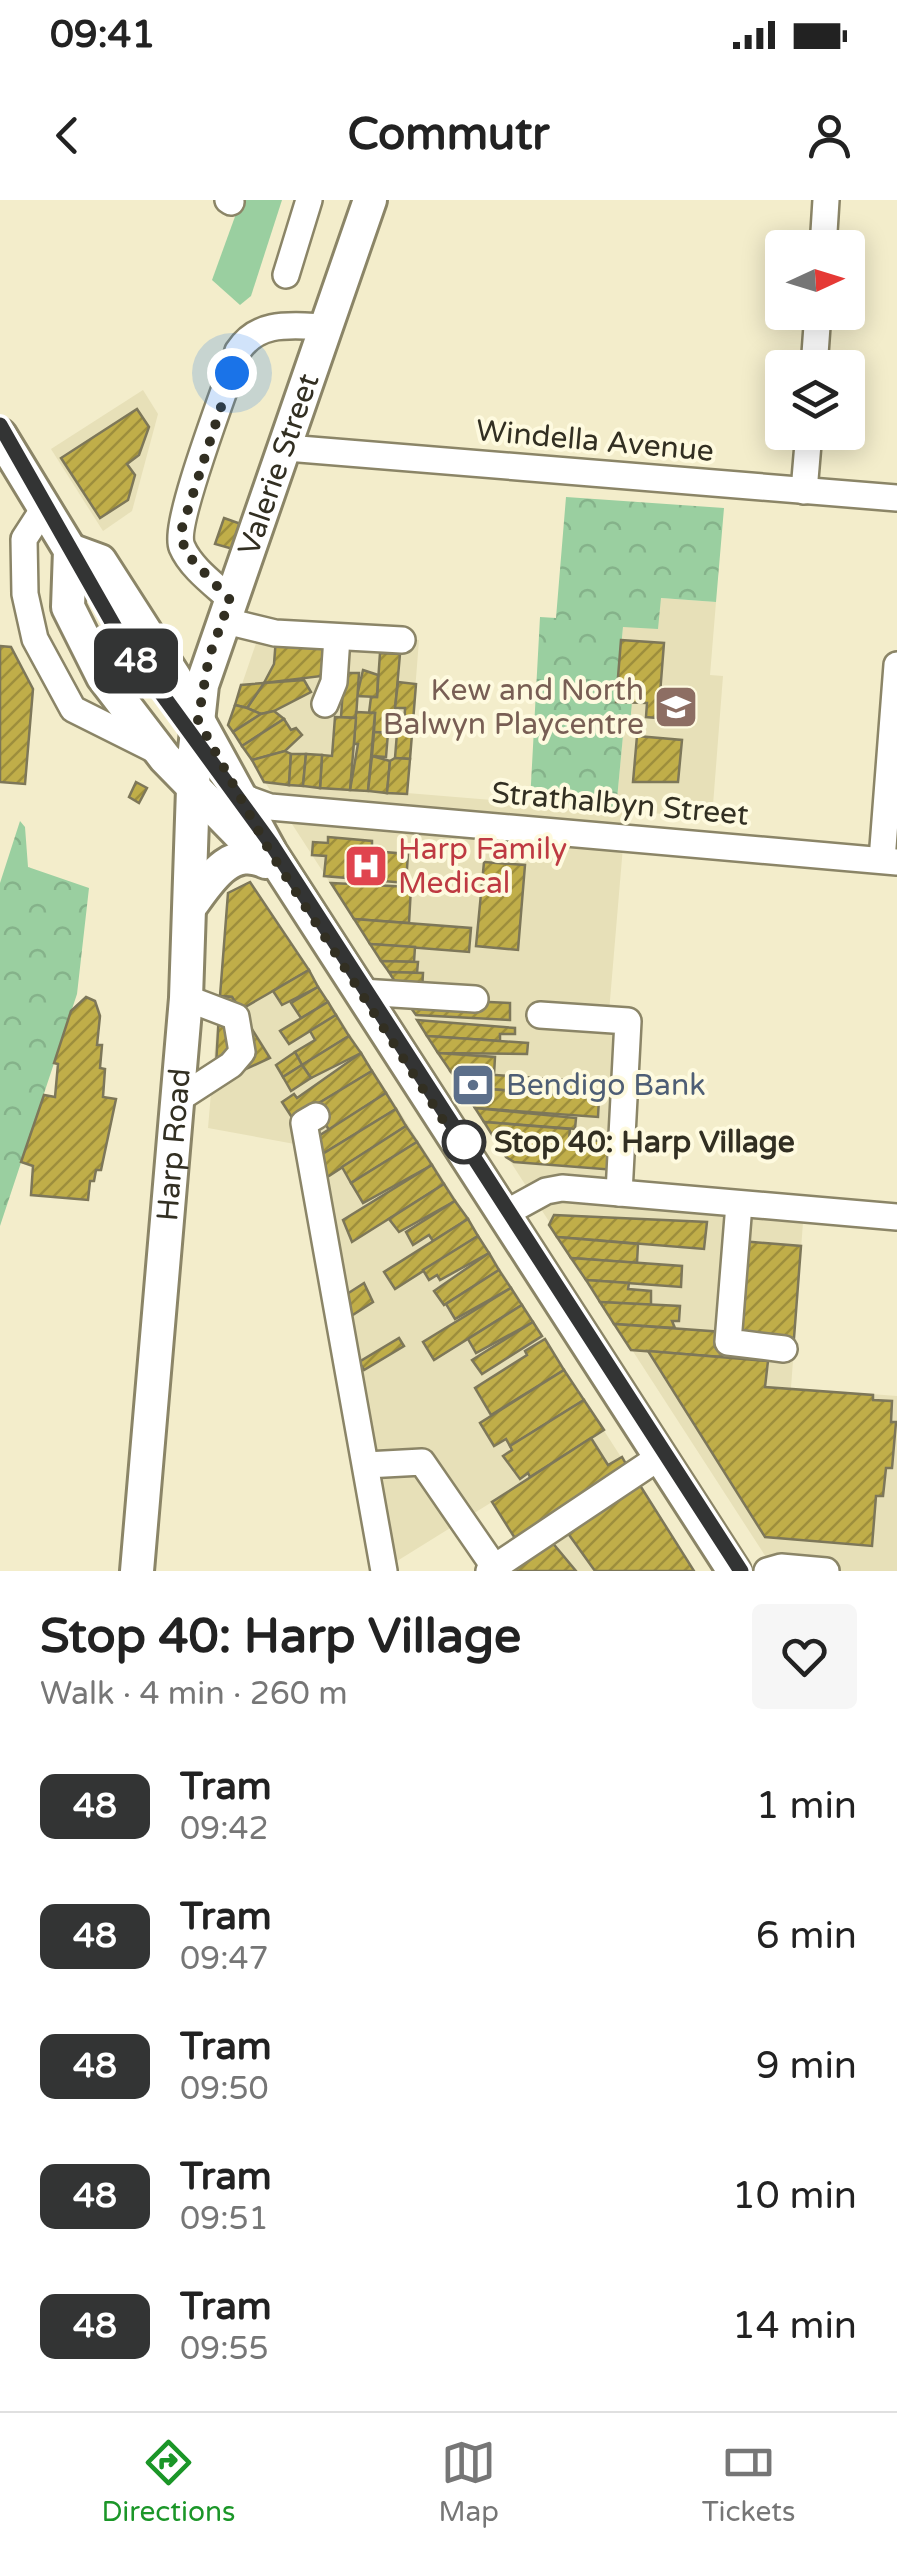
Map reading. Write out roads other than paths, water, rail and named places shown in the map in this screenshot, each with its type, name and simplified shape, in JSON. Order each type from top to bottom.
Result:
[{"type":"main road","name":"Valerie Street","points":[[198,720],[204,675],[287,448],[370,200]]},
{"type":"main road","points":[[0,435],[70,550],[68,607],[119,702],[165,758],[268,858],[305,905],[734,1571]]},
{"type":"main road","points":[[70,550],[100,561],[198,720],[268,858]]},
{"type":"main road","name":"Harp Road","points":[[137,1571],[186,998],[198,720]]},
{"type":"main road","points":[[192,904],[228,863],[245,857],[268,858]]},
{"type":"street","points":[[286,275],[309,200]]},
{"type":"street","points":[[824,230],[826,200]]},
{"type":"street","name":"Valerie Street","points":[[226,610],[180,540],[186,506],[238,351],[247,338],[269,327],[328,327]]},
{"type":"street","name":"Windella Avenue","points":[[287,448],[897,498]]},
{"type":"street","points":[[804,491],[807,450]]},
{"type":"street","points":[[44,508],[24,539],[24,575],[29,622],[46,665],[76,712],[127,732],[165,758]]},
{"type":"street","points":[[226,610],[275,633],[402,640]]},
{"type":"street","points":[[326,704],[334,682],[337,637]]},
{"type":"street","points":[[890,861],[897,664]]},
{"type":"street","name":"Strathalbyn Street","points":[[237,795],[260,806],[890,861]]},
{"type":"street","name":"Strathalbyn Street","points":[[268,858],[276,834],[291,818],[336,813]]},
{"type":"street","points":[[360,992],[475,999]]},
{"type":"street","points":[[177,1100],[231,1066],[242,1052],[236,1017],[186,998]]},
{"type":"street","points":[[540,1015],[628,1021],[619,1193]]},
{"type":"street","points":[[316,1116],[304,1123],[384,1571]]},
{"type":"street","points":[[504,1214],[553,1189],[897,1217]]},
{"type":"street","points":[[740,1204],[728,1342],[784,1349]]},
{"type":"street","points":[[366,1466],[422,1462],[492,1569],[661,1456]]},
{"type":"street","points":[[767,1571],[826,1571]]},
{"type":"tram line","points":[[0,425],[121,638],[272,845],[741,1571]]},
{"type":"tram line","name":"48","points":[[0,425],[121,638],[310,902],[741,1571]]},
{"type":"place","name":"Kew and North Balwyn Playcentre","points":[[676,707]]},
{"type":"place","name":"Harp Family Medical","points":[[366,866]]},
{"type":"place","name":"Bendigo Bank","points":[[473,1085]]},
{"type":"place","name":"Stop 40: Harp Village","points":[[464,1142]]}]
